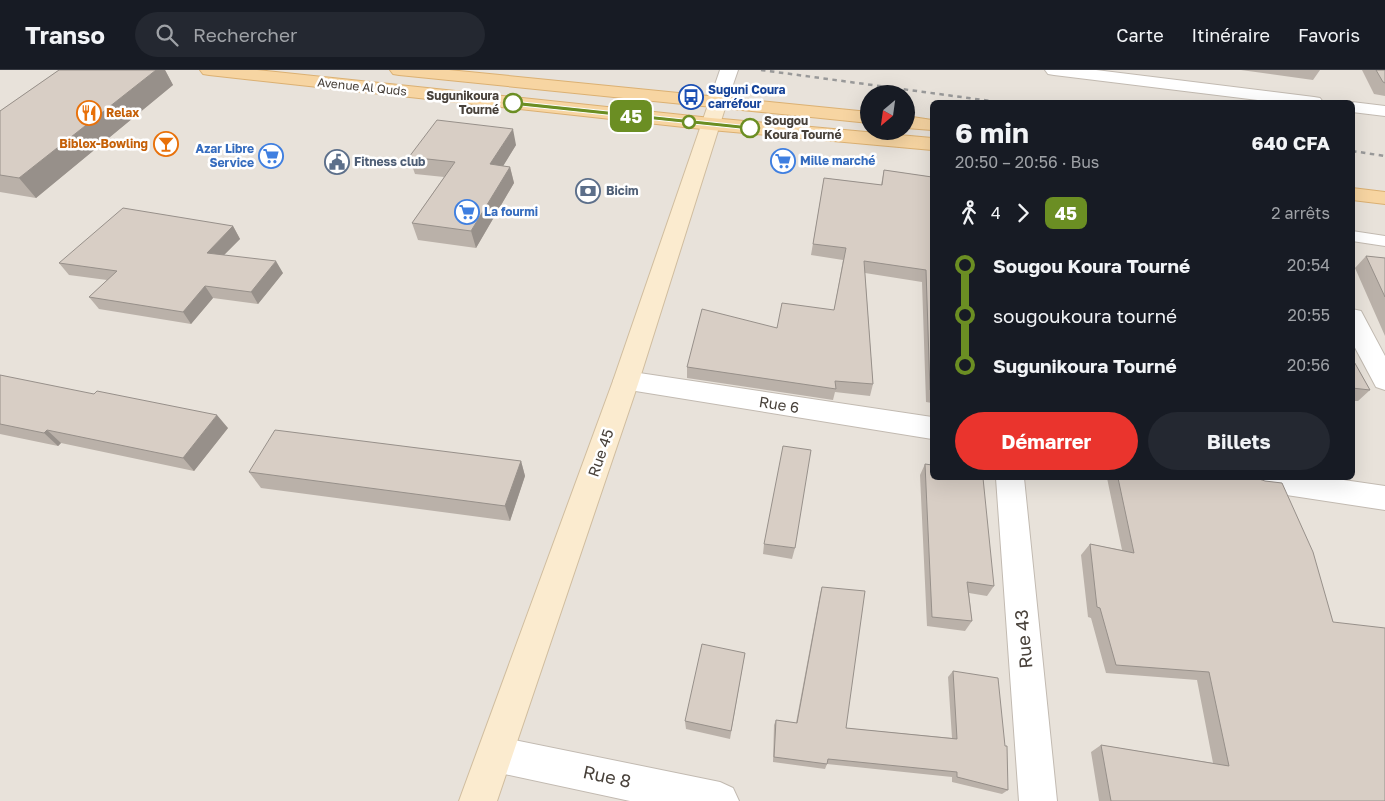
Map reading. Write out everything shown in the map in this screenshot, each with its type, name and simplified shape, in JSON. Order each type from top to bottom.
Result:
[{"type":"main road","name":"Avenue Al Quds","points":[[209,70],[714,113],[860,118]]},
{"type":"main road","name":"Avenue Al Quds","points":[[399,70],[930,144]]},
{"type":"main road","points":[[915,123],[930,125]]},
{"type":"main road","points":[[1355,177],[1385,181]]},
{"type":"main road","points":[[1355,194],[1385,198]]},
{"type":"street","points":[[714,113],[729,70]]},
{"type":"street","points":[[1054,70],[1297,100]]},
{"type":"street","points":[[1200,70],[1205,89]]},
{"type":"street","points":[[1355,107],[1385,111]]},
{"type":"street","name":"Rue 45","points":[[478,801],[626,382],[714,113]]},
{"type":"street","points":[[1355,323],[1385,380]]},
{"type":"street","name":"Rue 6","points":[[626,382],[930,428]]},
{"type":"street","name":"Rue 43","points":[[1010,480],[1038,801]]},
{"type":"street","points":[[1266,480],[1385,498]]},
{"type":"street","name":"Rue 8","points":[[495,754],[720,801]]},
{"type":"lane","points":[[1355,236],[1385,241]]},
{"type":"shaded area","points":[[0,70],[1385,70],[1385,801],[0,801]]},
{"type":"building","points":[[59,70],[156,70],[19,178],[0,175],[0,111]]},
{"type":"building","points":[[1376,70],[1385,70],[1385,83],[1383,82]]},
{"type":"building","name":"La fourmi","points":[[437,120],[513,129],[490,164],[510,167],[471,231],[412,223],[455,162],[409,157]]},
{"type":"building","points":[[884,170],[930,177],[930,390],[926,270],[864,261],[873,384],[835,381],[836,389],[687,367],[702,309],[777,328],[782,303],[834,310],[846,248],[813,244],[824,178],[882,185]]},
{"type":"building","points":[[123,208],[233,226],[207,253],[276,261],[251,292],[205,286],[183,312],[89,297],[117,271],[59,263]]},
{"type":"building","points":[[1366,256],[1385,258],[1385,297]]},
{"type":"building","points":[[1355,363],[1370,390],[1355,388]]},
{"type":"building","points":[[0,375],[94,394],[97,391],[217,415],[183,458],[47,430],[44,433],[0,424]]},
{"type":"building","points":[[275,430],[521,461],[505,506],[249,472]]},
{"type":"building","points":[[783,446],[811,450],[795,548],[764,544]]},
{"type":"building","points":[[925,464],[930,465],[930,480],[983,480],[994,586],[967,582],[972,621],[932,617]]},
{"type":"building","points":[[1118,480],[1262,480],[1282,483],[1313,552],[1333,622],[1385,628],[1385,801],[1111,801],[1101,745],[1229,766],[1209,672],[1116,665],[1100,608],[1097,607],[1090,544],[1134,553]]},
{"type":"building","points":[[822,587],[865,591],[846,728],[957,739],[953,671],[998,678],[1005,746],[1007,746],[1008,790],[957,777],[957,772],[828,759],[827,764],[774,757],[776,720],[797,723]]},
{"type":"building","points":[[702,644],[745,653],[731,731],[685,721]]},
{"type":"railway","points":[[761,70],[983,100]]},
{"type":"railway","points":[[1355,151],[1385,156]]},
{"type":"bus line","name":"45","points":[[513,103],[750,128]]},
{"type":"place","name":"Suguni Coura carréfour","points":[[691,97]]},
{"type":"place","name":"Sugunikoura Tourné","points":[[513,103]]},
{"type":"place","name":"Relax","points":[[89,113]]},
{"type":"place","name":"Sougou Koura Tourné","points":[[750,128]]},
{"type":"place","name":"Biblox-Bowling","points":[[166,144]]},
{"type":"place","name":"Azar Libre Service","points":[[271,156]]},
{"type":"place","name":"Mille marché","points":[[783,161]]},
{"type":"place","name":"Fitness club","points":[[337,162]]},
{"type":"place","name":"Bicim","points":[[588,191]]},
{"type":"place","name":"La fourmi","points":[[467,212]]}]
